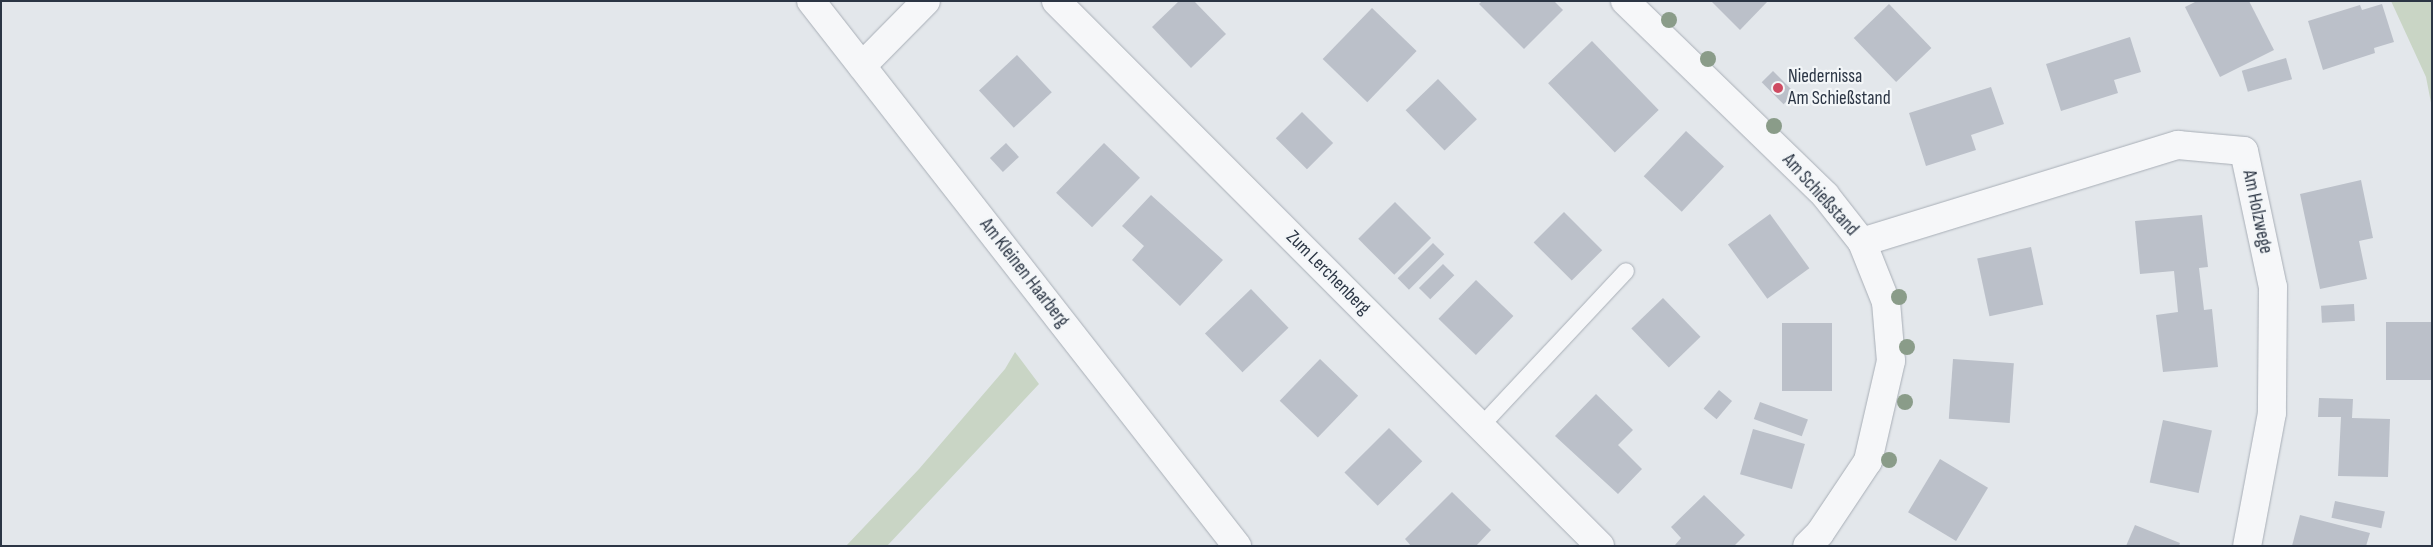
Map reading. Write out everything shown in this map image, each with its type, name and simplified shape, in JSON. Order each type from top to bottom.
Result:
[{"type":"street","name":"Am Kleinen Haarberg","points":[[811,1],[1237,546]]},
{"type":"street","points":[[862,66],[926,1]]},
{"type":"street","name":"Zum Lerchenberg","points":[[1056,1],[1600,546]]},
{"type":"street","name":"Am Schießstand","points":[[1625,1],[1826,195],[1862,242],[1886,302],[1891,361],[1868,461],[1820,534],[1807,546]]},
{"type":"street","name":"Am Holzwege","points":[[1862,242],[2178,145],[2244,151],[2273,288],[2272,413],[2247,546]]},
{"type":"lane","points":[[1481,426],[1626,271]]},
{"type":"green space","points":[[2391,1],[2432,1],[2432,108],[2426,77]]},
{"type":"green space","points":[[1015,352],[1039,384],[887,546],[846,546],[919,469],[1005,369]]},
{"type":"building","points":[[1179,1],[1194,1],[1226,34],[1191,68],[1152,27]]},
{"type":"building","points":[[1482,1],[1554,1],[1563,10],[1524,49],[1479,4]]},
{"type":"building","points":[[1711,1],[1768,1],[1740,30]]},
{"type":"building","points":[[2197,1],[2249,1],[2274,50],[2220,77],[2185,7]]},
{"type":"building","points":[[1889,4],[1931,48],[1896,82],[1854,38]]},
{"type":"building","points":[[2382,4],[2394,42],[2374,48],[2375,53],[2323,70],[2308,21],[2360,5],[2362,10]]},
{"type":"building","points":[[1372,8],[1417,51],[1367,102],[1323,59]]},
{"type":"building","points":[[2130,37],[2141,72],[2114,80],[2118,93],[2061,111],[2046,64]]},
{"type":"building","points":[[1592,41],[1659,110],[1615,152],[1548,83]]},
{"type":"building","points":[[1017,55],[1052,92],[1014,128],[979,90]]},
{"type":"building","points":[[2286,58],[2292,79],[2248,92],[2242,71]]},
{"type":"building","name":"Niedernissa Am Schießstand","points":[[1773,71],[1795,93],[1784,104],[1762,82]]},
{"type":"building","points":[[1438,79],[1477,119],[1445,151],[1406,110]]},
{"type":"building","points":[[1991,87],[2004,124],[1971,135],[1976,150],[1926,166],[1909,113]]},
{"type":"building","points":[[1302,112],[1333,143],[1307,169],[1276,138]]},
{"type":"building","points":[[1686,131],[1724,166],[1682,212],[1644,176]]},
{"type":"building","points":[[1006,143],[1019,157],[1003,172],[990,158]]},
{"type":"building","points":[[1104,143],[1140,178],[1092,227],[1056,193]]},
{"type":"building","points":[[2361,180],[2373,238],[2359,241],[2367,279],[2320,289],[2300,194]]},
{"type":"building","points":[[1151,195],[1223,260],[1180,306],[1132,260],[1144,246],[1122,226]]},
{"type":"building","points":[[1395,202],[1431,238],[1394,275],[1358,239]]},
{"type":"building","points":[[1564,212],[1602,250],[1572,281],[1534,242]]},
{"type":"building","points":[[1770,214],[1809,268],[1767,299],[1728,245]]},
{"type":"building","points":[[2202,215],[2208,267],[2199,268],[2204,310],[2212,309],[2218,367],[2163,372],[2156,315],[2178,312],[2174,271],[2140,274],[2135,221]]},
{"type":"building","points":[[1433,243],[1444,254],[1409,290],[1398,278]]},
{"type":"building","points":[[2031,247],[2043,305],[1989,316],[1977,258]]},
{"type":"building","points":[[1443,264],[1454,275],[1430,299],[1419,288]]},
{"type":"building","points":[[1476,280],[1513,316],[1476,355],[1438,319]]},
{"type":"building","points":[[1251,289],[1289,328],[1242,372],[1205,333]]},
{"type":"building","points":[[1663,298],[1701,337],[1669,367],[1631,329]]},
{"type":"building","points":[[2354,304],[2355,321],[2322,323],[2321,306]]},
{"type":"building","points":[[2386,322],[2432,322],[2432,380],[2386,380]]},
{"type":"building","points":[[1782,323],[1832,323],[1832,391],[1782,391]]},
{"type":"building","points":[[1320,359],[1358,396],[1318,438],[1280,401]]},
{"type":"building","points":[[1953,359],[2014,363],[2010,423],[1949,419]]},
{"type":"building","points":[[1719,390],[1732,401],[1717,419],[1704,408]]},
{"type":"building","points":[[1596,394],[1633,430],[1618,445],[1642,469],[1618,494],[1555,436]]},
{"type":"building","points":[[2319,398],[2353,399],[2352,418],[2390,419],[2388,477],[2338,476],[2341,417],[2318,417]]},
{"type":"building","points":[[1760,402],[1808,419],[1802,436],[1754,419]]},
{"type":"building","points":[[2163,420],[2212,430],[2199,493],[2150,483]]},
{"type":"building","points":[[1389,428],[1422,461],[1378,506],[1344,473]]},
{"type":"building","points":[[1753,429],[1805,444],[1792,489],[1740,474]]},
{"type":"building","points":[[1940,459],[1988,488],[1956,541],[1908,512]]},
{"type":"building","points":[[1452,492],[1491,530],[1476,546],[1411,546],[1405,539]]},
{"type":"building","points":[[1704,495],[1745,535],[1734,546],[1675,545],[1681,538],[1671,527]]},
{"type":"building","points":[[2335,501],[2385,512],[2381,528],[2331,518]]},
{"type":"building","points":[[2300,515],[2370,533],[2366,546],[2292,546]]},
{"type":"building","points":[[2135,525],[2180,543],[2179,546],[2126,546]]},
{"type":"place","name":"Niedernissa Am Schießstand","points":[[1778,88]]}]
